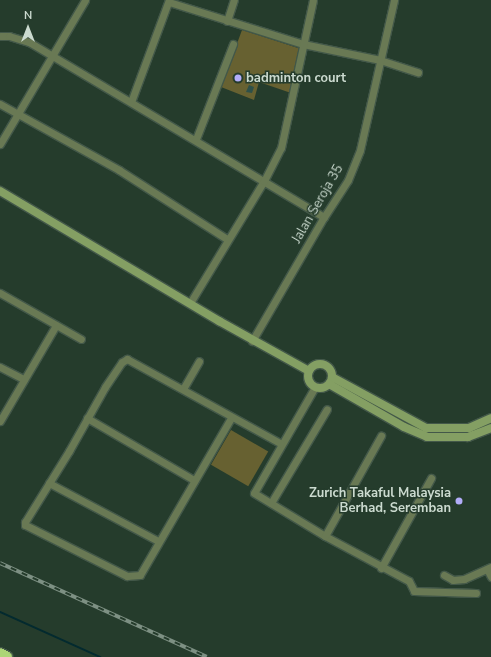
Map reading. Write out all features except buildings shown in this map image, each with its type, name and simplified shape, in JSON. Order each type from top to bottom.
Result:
[{"type":"highway","points":[[0,654],[6,657]]},
{"type":"street","points":[[0,144],[20,113],[51,55],[85,0]]},
{"type":"street","points":[[227,21],[234,0]]},
{"type":"street","points":[[190,303],[227,239],[264,181],[280,148],[313,0]]},
{"type":"street","name":"Jalan Seroja 35","points":[[252,340],[324,217],[348,180],[360,150],[394,0]]},
{"type":"street","points":[[131,102],[169,1],[227,21],[303,44],[380,60],[418,72]]},
{"type":"street","points":[[0,36],[9,36],[29,42],[196,139],[324,217]]},
{"type":"street","points":[[196,139],[233,44]]},
{"type":"street","points":[[0,104],[20,113],[119,170],[227,239]]},
{"type":"street","points":[[0,191],[252,340],[309,371]]},
{"type":"street","points":[[0,293],[81,340]]},
{"type":"street","points":[[0,421],[56,325]]},
{"type":"street","points":[[231,418],[158,541],[140,575],[130,577],[26,526],[25,522],[109,380],[122,362],[127,359],[183,389],[231,418],[280,443]]},
{"type":"street","points":[[183,389],[199,361]]},
{"type":"street","points":[[321,363],[331,369],[331,381],[322,388],[314,387],[309,382],[309,371],[314,365],[321,363]]},
{"type":"street","points":[[0,367],[24,379]]},
{"type":"street","points":[[331,381],[426,428],[469,428],[491,418]]},
{"type":"street","points":[[331,381],[423,436],[468,437],[491,428]]},
{"type":"street","points":[[314,387],[280,443],[254,493],[381,568],[409,581],[414,591],[476,593]]},
{"type":"street","points":[[271,503],[326,409]]},
{"type":"street","points":[[87,418],[194,480]]},
{"type":"street","points":[[325,536],[381,436]]},
{"type":"street","points":[[381,568],[431,478]]},
{"type":"street","points":[[49,483],[158,541]]},
{"type":"street","points":[[444,575],[453,580],[464,579],[489,568],[491,576]]},
{"type":"shaded area","points":[[242,30],[301,49],[291,93],[259,82],[254,100],[221,87]]},
{"type":"shaded area","points":[[231,430],[268,452],[248,486],[211,465]]},
{"type":"waterway","points":[[0,612],[100,657]]},
{"type":"railway","points":[[0,563],[207,657]]},
{"type":"place","name":"badminton court","points":[[238,78]]},
{"type":"place","name":"Zurich Takaful Malaysia Berhad, Seremban","points":[[459,501]]}]
